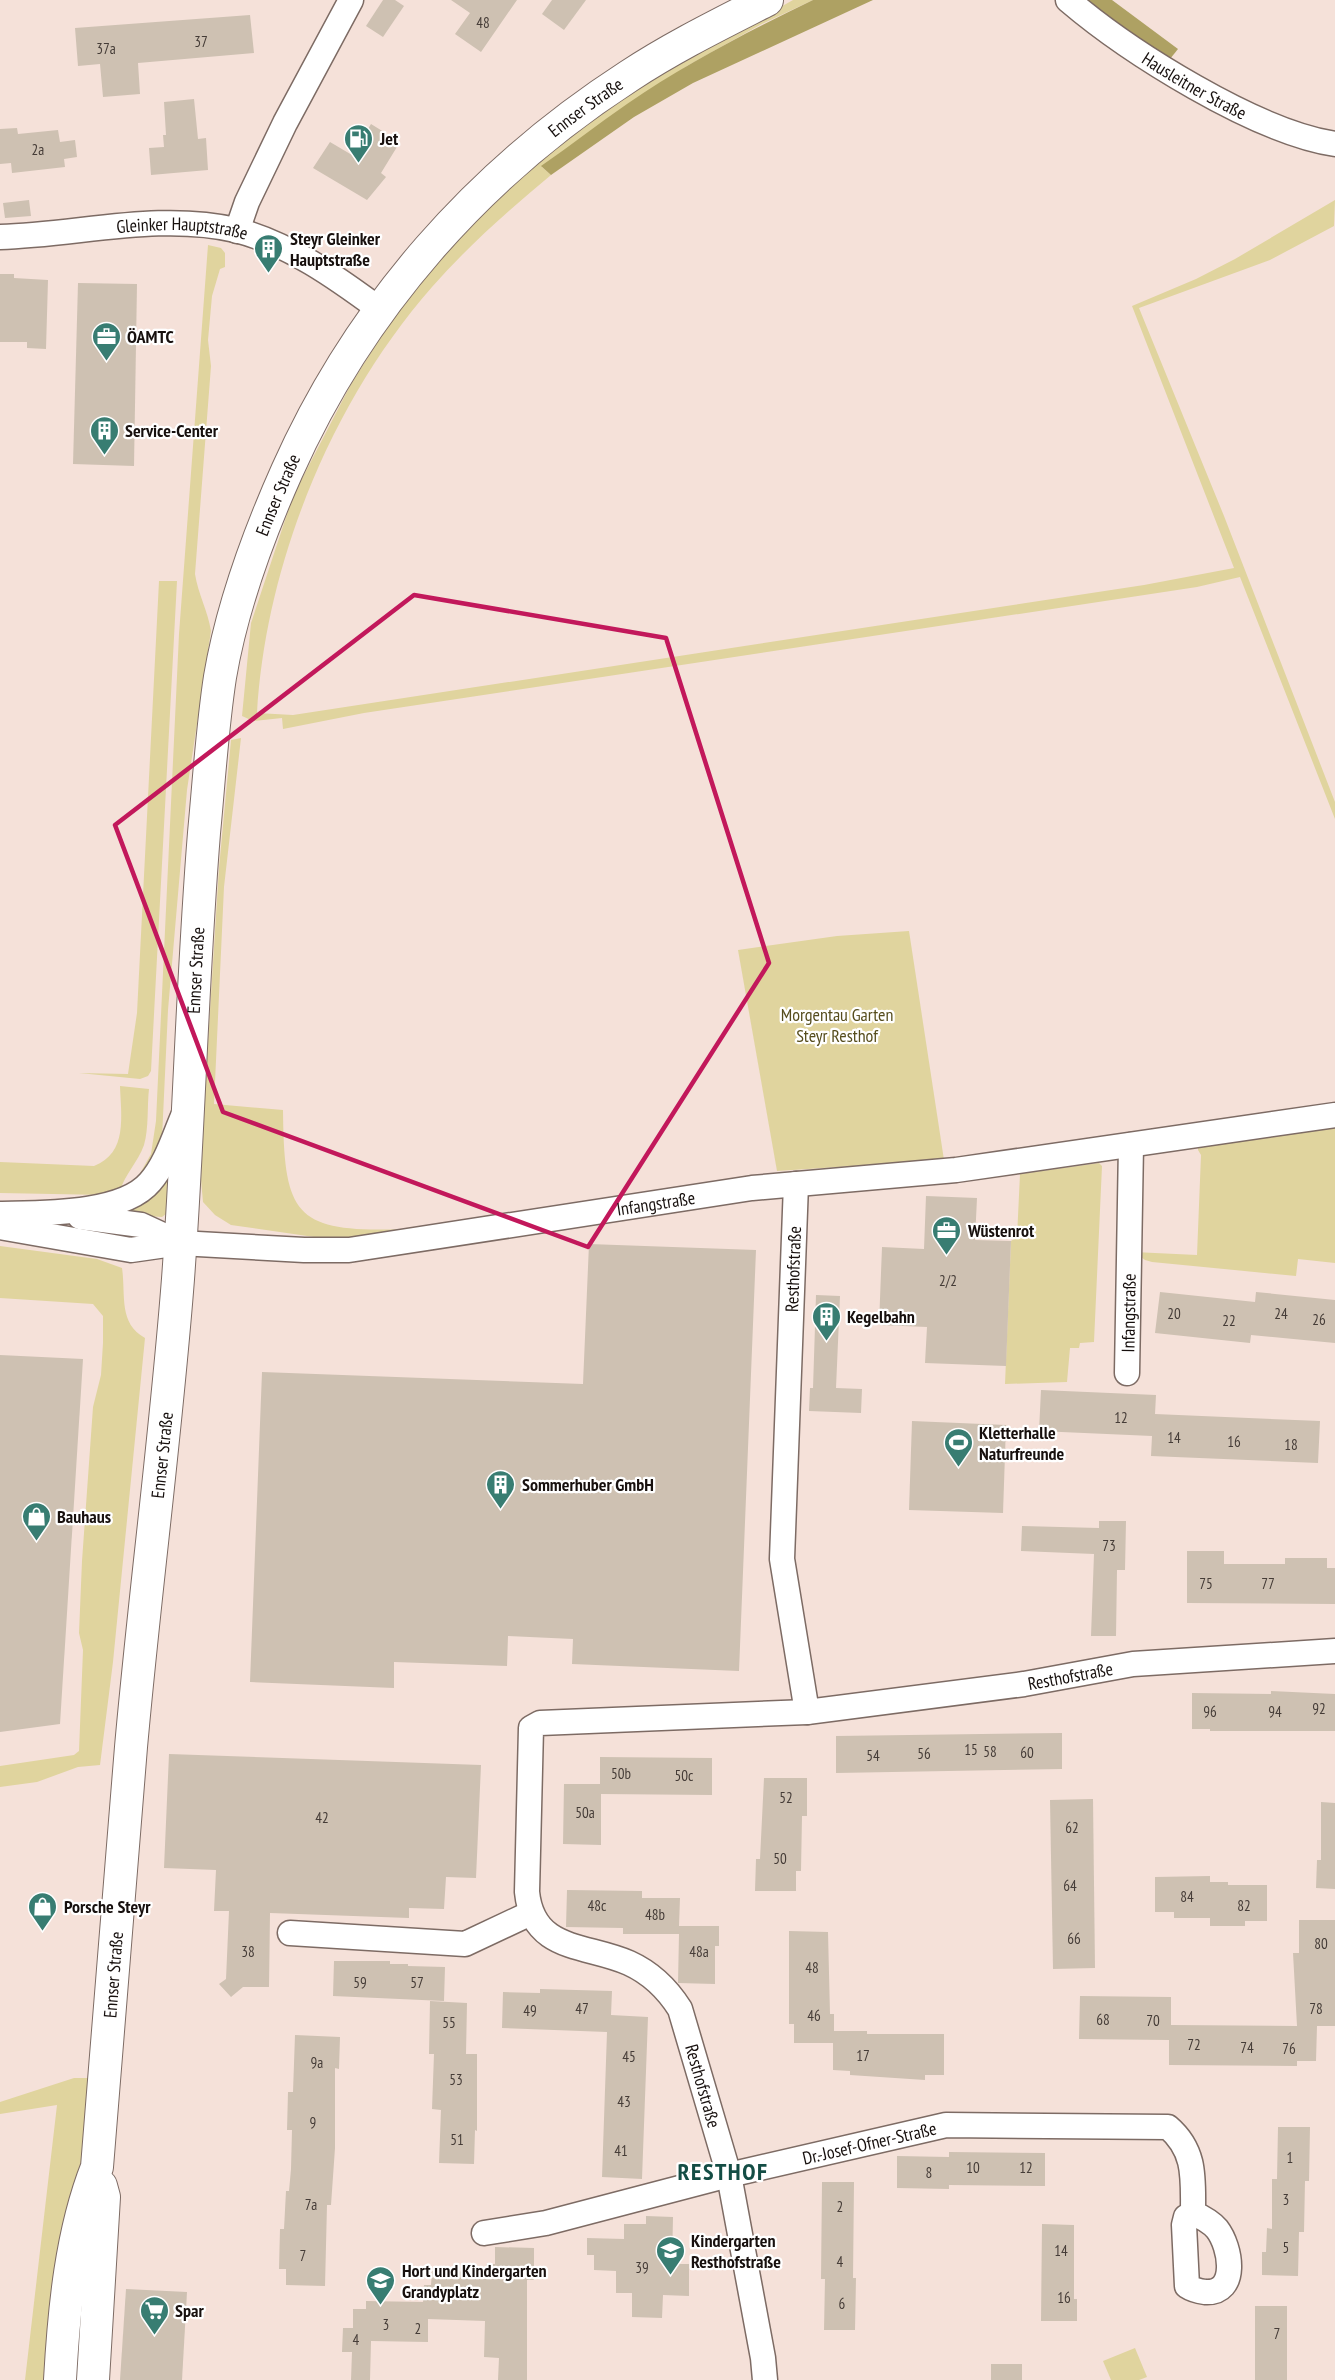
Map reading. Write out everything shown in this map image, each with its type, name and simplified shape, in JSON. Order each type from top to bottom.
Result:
[{"type":"main road","name":"Ennser Straße","points":[[60,2380],[68,2292],[86,2196],[97,2167],[130,1752],[165,1434],[180,1243],[213,726],[232,625],[257,547],[300,443],[354,346],[379,309],[457,216],[525,152],[576,112],[632,74],[701,33],[766,0]]},
{"type":"main road","name":"Ennser Straße","points":[[93,2380],[104,2197],[97,2167]]},
{"type":"street","points":[[237,231],[247,202],[285,123],[351,0]]},
{"type":"street","name":"Hausleitner Straße","points":[[1068,0],[1092,21],[1213,96],[1266,123],[1319,142],[1335,144]]},
{"type":"street","name":"Gleinker Hauptstraße","points":[[0,237],[62,234],[160,224],[207,226],[237,231],[303,259],[379,309]]},
{"type":"street","points":[[0,1214],[39,1213],[112,1203],[145,1188],[158,1170],[187,1108]]},
{"type":"street","name":"Infangstraße","points":[[180,1243],[304,1250],[349,1250],[741,1190],[896,1177],[1335,1115]]},
{"type":"street","name":"Infangstraße","points":[[1127,1373],[1131,1145]]},
{"type":"street","name":"Resthofstraße","points":[[796,1184],[782,1560],[807,1712]]},
{"type":"street","points":[[39,1213],[134,1223],[180,1243]]},
{"type":"street","points":[[0,1227],[130,1250],[180,1243]]},
{"type":"street","name":"Resthofstraße","points":[[765,2380],[763,2358],[729,2175],[680,2009],[670,1992],[629,1963],[549,1937],[531,1913],[526,1892],[533,1726],[540,1723],[807,1712],[1024,1684],[1133,1664],[1335,1651]]},
{"type":"street","points":[[290,1933],[465,1944],[531,1913]]},
{"type":"street","name":"Dr.-Josef-Ofner-Straße","points":[[484,2233],[546,2223],[729,2175],[945,2125],[1161,2125],[1168,2127],[1187,2147],[1191,2160],[1193,2212]]},
{"type":"highlighted area","points":[[414,595],[666,638],[769,963],[588,1247],[223,1112],[115,825]]},
{"type":"green space","points":[[793,0],[813,0],[760,25],[687,66],[542,167],[551,175],[460,257],[432,287],[396,332],[364,380],[335,432],[310,486],[290,542],[274,599],[263,656],[257,713],[293,715],[1144,585],[1234,568],[1132,306],[1196,279],[1235,259],[1335,200],[1334,226],[1270,260],[1139,308],[1224,516],[1335,802],[1335,819],[1240,577],[1197,587],[364,713],[283,729],[282,718],[253,721],[242,716],[251,623],[293,496],[351,384],[398,310],[457,238],[494,199],[601,109]]},
{"type":"green space","points":[[208,245],[221,248],[225,253],[225,267],[220,269],[212,296],[208,340],[211,366],[195,574],[211,631],[187,790],[168,1010],[162,1138],[152,1165],[138,1177],[151,1154],[156,1121],[179,634]]},
{"type":"green space","points":[[159,581],[177,581],[151,1071],[148,1076],[140,1079],[79,1073],[128,1074],[137,1013]]},
{"type":"green space","points":[[241,738],[224,887],[214,1104],[283,1110],[287,1174],[293,1195],[303,1211],[318,1221],[339,1227],[404,1229],[356,1237],[321,1238],[231,1225],[215,1215],[203,1202],[201,1180],[206,1074],[219,868],[231,740]]},
{"type":"green space","name":"Morgentau Garten Steyr Resthof","points":[[909,931],[944,1160],[777,1171],[738,950],[837,936]]},
{"type":"green space","points":[[120,1086],[149,1089],[146,1138],[120,1191],[105,1195],[0,1193],[0,1162],[94,1166],[105,1160],[113,1152],[120,1132]]},
{"type":"green space","points":[[1335,1120],[1335,1263],[1298,1259],[1296,1276],[1152,1262],[1134,1252],[1197,1255],[1201,1155],[1198,1150],[1198,1139]]},
{"type":"green space","points":[[1099,1163],[1102,1166],[1094,1342],[1080,1343],[1079,1348],[1070,1348],[1067,1382],[1005,1384],[1011,1241],[1017,1237],[1020,1174]]},
{"type":"green space","points":[[166,1179],[169,1182],[166,1214],[162,1217],[121,1214]]},
{"type":"green space","points":[[0,1246],[97,1259],[122,1268],[127,1316],[136,1332],[145,1338],[113,1662],[100,1765],[78,1767],[37,1782],[0,1787],[0,1766],[74,1755],[79,1751],[83,1650],[79,1633],[82,1561],[93,1407],[101,1375],[103,1316],[93,1304],[0,1298]]},
{"type":"green space","points":[[74,2078],[88,2078],[80,2182],[50,2380],[25,2380],[57,2105],[0,2114],[0,2102]]},
{"type":"green space","points":[[1135,2348],[1147,2377],[1139,2380],[1111,2380],[1103,2361]]},
{"type":"shaded area","points":[[813,0],[873,0],[693,83],[634,117],[551,175],[541,166],[627,104],[672,75],[741,36]]},
{"type":"shaded area","points":[[1081,0],[1112,0],[1178,49],[1170,59]]},
{"type":"building","points":[[383,0],[395,0],[404,6],[383,37],[366,26]]},
{"type":"building","points":[[451,0],[517,0],[481,52],[455,34],[470,13]]},
{"type":"building","points":[[552,0],[586,0],[564,30],[542,14]]},
{"type":"building","points":[[250,15],[254,53],[138,63],[140,94],[103,97],[100,64],[78,66],[75,28]]},
{"type":"building","points":[[194,99],[198,139],[206,138],[208,170],[151,175],[149,148],[164,147],[163,135],[166,135],[164,102]]},
{"type":"building","points":[[371,124],[400,142],[381,173],[386,177],[367,200],[313,168],[330,142],[352,155]]},
{"type":"building","points":[[17,128],[18,134],[58,130],[60,142],[75,140],[77,157],[64,159],[65,167],[12,173],[11,163],[0,164],[0,129]]},
{"type":"building","points":[[29,200],[31,216],[5,218],[3,203]]},
{"type":"building","points":[[0,274],[14,274],[14,278],[48,280],[46,349],[27,348],[27,342],[0,342]]},
{"type":"building","name":"ÖAMTC","points":[[78,283],[137,284],[134,466],[73,464]]},
{"type":"building","points":[[926,1196],[977,1198],[975,1240],[1011,1241],[1006,1366],[925,1363],[927,1327],[879,1325],[882,1247],[924,1249]]},
{"type":"building","name":"Sommerhuber GmbH","points":[[589,1244],[756,1250],[739,1671],[572,1664],[573,1639],[508,1636],[507,1666],[394,1662],[394,1688],[250,1682],[262,1372],[583,1384]]},
{"type":"building","points":[[1160,1292],[1255,1302],[1256,1292],[1335,1300],[1335,1343],[1251,1335],[1250,1343],[1155,1333]]},
{"type":"building","name":"Kegelbahn","points":[[816,1295],[840,1296],[836,1388],[862,1389],[861,1413],[809,1411],[810,1388],[813,1388]]},
{"type":"building","name":"Bauhaus","points":[[0,1355],[83,1359],[60,1724],[0,1732]]},
{"type":"building","points":[[1041,1390],[1156,1395],[1155,1414],[1320,1421],[1318,1463],[1151,1456],[1152,1436],[1039,1431]]},
{"type":"building","name":"Kletterhalle Naturfreunde","points":[[912,1421],[1006,1425],[1003,1513],[909,1510]]},
{"type":"building","points":[[1099,1521],[1126,1521],[1125,1570],[1117,1570],[1116,1636],[1091,1636],[1094,1554],[1021,1551],[1022,1526],[1099,1528]]},
{"type":"building","points":[[1187,1551],[1224,1551],[1224,1564],[1285,1564],[1285,1558],[1327,1558],[1327,1568],[1335,1568],[1335,1604],[1187,1603]]},
{"type":"building","points":[[1271,1691],[1335,1694],[1335,1731],[1192,1729],[1192,1693],[1271,1694]]},
{"type":"building","points":[[1062,1733],[1062,1769],[836,1773],[836,1736]]},
{"type":"building","points":[[169,1754],[481,1765],[476,1878],[446,1877],[444,1909],[409,1908],[409,1918],[270,1913],[269,1987],[243,1987],[231,1997],[219,1984],[226,1979],[229,1911],[214,1911],[216,1870],[164,1868]]},
{"type":"building","points":[[600,1757],[712,1758],[712,1795],[601,1794],[601,1845],[563,1844],[564,1784],[600,1784]]},
{"type":"building","points":[[764,1778],[807,1778],[807,1816],[802,1816],[801,1871],[796,1871],[796,1891],[755,1891],[756,1859],[760,1859]]},
{"type":"building","points":[[1093,1799],[1095,1968],[1053,1969],[1050,1800]]},
{"type":"building","points":[[1321,1802],[1335,1803],[1335,1889],[1316,1888],[1317,1860],[1321,1860]]},
{"type":"building","points":[[1210,1876],[1210,1882],[1228,1882],[1228,1885],[1267,1885],[1267,1921],[1245,1921],[1245,1926],[1210,1926],[1210,1918],[1174,1918],[1174,1912],[1155,1912],[1155,1877]]},
{"type":"building","points":[[567,1890],[642,1891],[642,1898],[680,1898],[679,1926],[719,1926],[719,1946],[715,1946],[715,1984],[678,1983],[679,1934],[623,1934],[623,1928],[566,1927]]},
{"type":"building","points":[[1299,1920],[1335,1920],[1335,2026],[1317,2026],[1316,2061],[1297,2061],[1297,2066],[1169,2065],[1169,2040],[1079,2039],[1080,1996],[1171,1997],[1171,2025],[1297,2026],[1293,1953],[1299,1953]]},
{"type":"building","points":[[789,1931],[828,1932],[830,2014],[834,2014],[834,2031],[867,2031],[867,2034],[944,2034],[944,2075],[925,2075],[925,2080],[850,2075],[850,2071],[833,2070],[833,2043],[794,2043],[794,2024],[789,2024]]},
{"type":"building","points":[[334,1961],[390,1961],[390,1964],[408,1964],[408,1966],[445,1967],[444,2001],[333,1996]]},
{"type":"building","points":[[540,1989],[612,1991],[611,2015],[648,2017],[642,2179],[602,2177],[607,2032],[502,2028],[503,1992],[540,1993]]},
{"type":"building","points":[[430,2001],[467,2003],[466,2054],[477,2054],[477,2131],[475,2130],[474,2164],[439,2163],[441,2110],[432,2109],[434,2054],[429,2054]]},
{"type":"building","points":[[295,2035],[340,2037],[339,2069],[335,2068],[335,2148],[331,2205],[327,2205],[325,2286],[286,2285],[286,2269],[279,2269],[280,2229],[284,2229],[286,2191],[289,2191],[291,2169],[292,2130],[287,2130],[288,2092],[293,2092]]},
{"type":"building","points":[[1278,2127],[1310,2127],[1309,2181],[1305,2181],[1304,2232],[1299,2232],[1298,2276],[1262,2275],[1262,2252],[1266,2252],[1267,2228],[1272,2229],[1272,2179],[1277,2179]]},
{"type":"building","points":[[949,2152],[1045,2153],[1045,2186],[949,2185],[949,2189],[897,2188],[897,2156],[949,2157]]},
{"type":"building","points":[[822,2182],[854,2182],[855,2330],[824,2330],[825,2279],[821,2279]]},
{"type":"building","points":[[646,2216],[673,2217],[672,2264],[689,2264],[689,2296],[663,2295],[662,2318],[632,2317],[632,2293],[616,2293],[616,2271],[594,2270],[594,2255],[587,2255],[587,2238],[624,2239],[624,2224],[646,2224]]},
{"type":"building","points":[[1042,2224],[1074,2225],[1074,2299],[1077,2299],[1077,2321],[1041,2321]]},
{"type":"building","points":[[495,2247],[534,2248],[534,2280],[527,2280],[527,2380],[498,2380],[499,2358],[484,2357],[485,2321],[428,2319],[428,2342],[371,2341],[370,2380],[351,2380],[352,2352],[342,2352],[343,2328],[353,2328],[353,2309],[366,2309],[366,2301],[423,2302],[424,2285],[431,2285],[432,2271],[486,2272],[486,2264],[495,2264]]},
{"type":"building","name":"Spar","points":[[126,2289],[187,2292],[182,2380],[120,2380]]},
{"type":"building","points":[[1255,2306],[1287,2306],[1287,2380],[1255,2380]]},
{"type":"building","points":[[991,2364],[1022,2364],[1022,2380],[991,2380]]},
{"type":"place","name":"Jet","points":[[359,164]]},
{"type":"place","name":"Steyr Gleinker Hauptstraße","points":[[269,274]]},
{"type":"place","name":"ÖAMTC","points":[[106,362]]},
{"type":"place","name":"Service-Center","points":[[104,456]]},
{"type":"place","name":"Wüstenrot","points":[[947,1256]]},
{"type":"place","name":"Kegelbahn","points":[[826,1342]]},
{"type":"place","name":"Kletterhalle Naturfreunde","points":[[958,1468]]},
{"type":"place","name":"Sommerhuber GmbH","points":[[501,1510]]},
{"type":"place","name":"Bauhaus","points":[[36,1542]]},
{"type":"place","name":"Porsche Steyr","points":[[43,1932]]},
{"type":"place","name":"Kindergarten Resthofstraße","points":[[670,2276]]},
{"type":"place","name":"Hort und Kindergarten Grandyplatz","points":[[381,2306]]},
{"type":"place","name":"Spar","points":[[154,2336]]},
{"type":"district","name":"RESTHOF","points":[[723,2171]]}]
